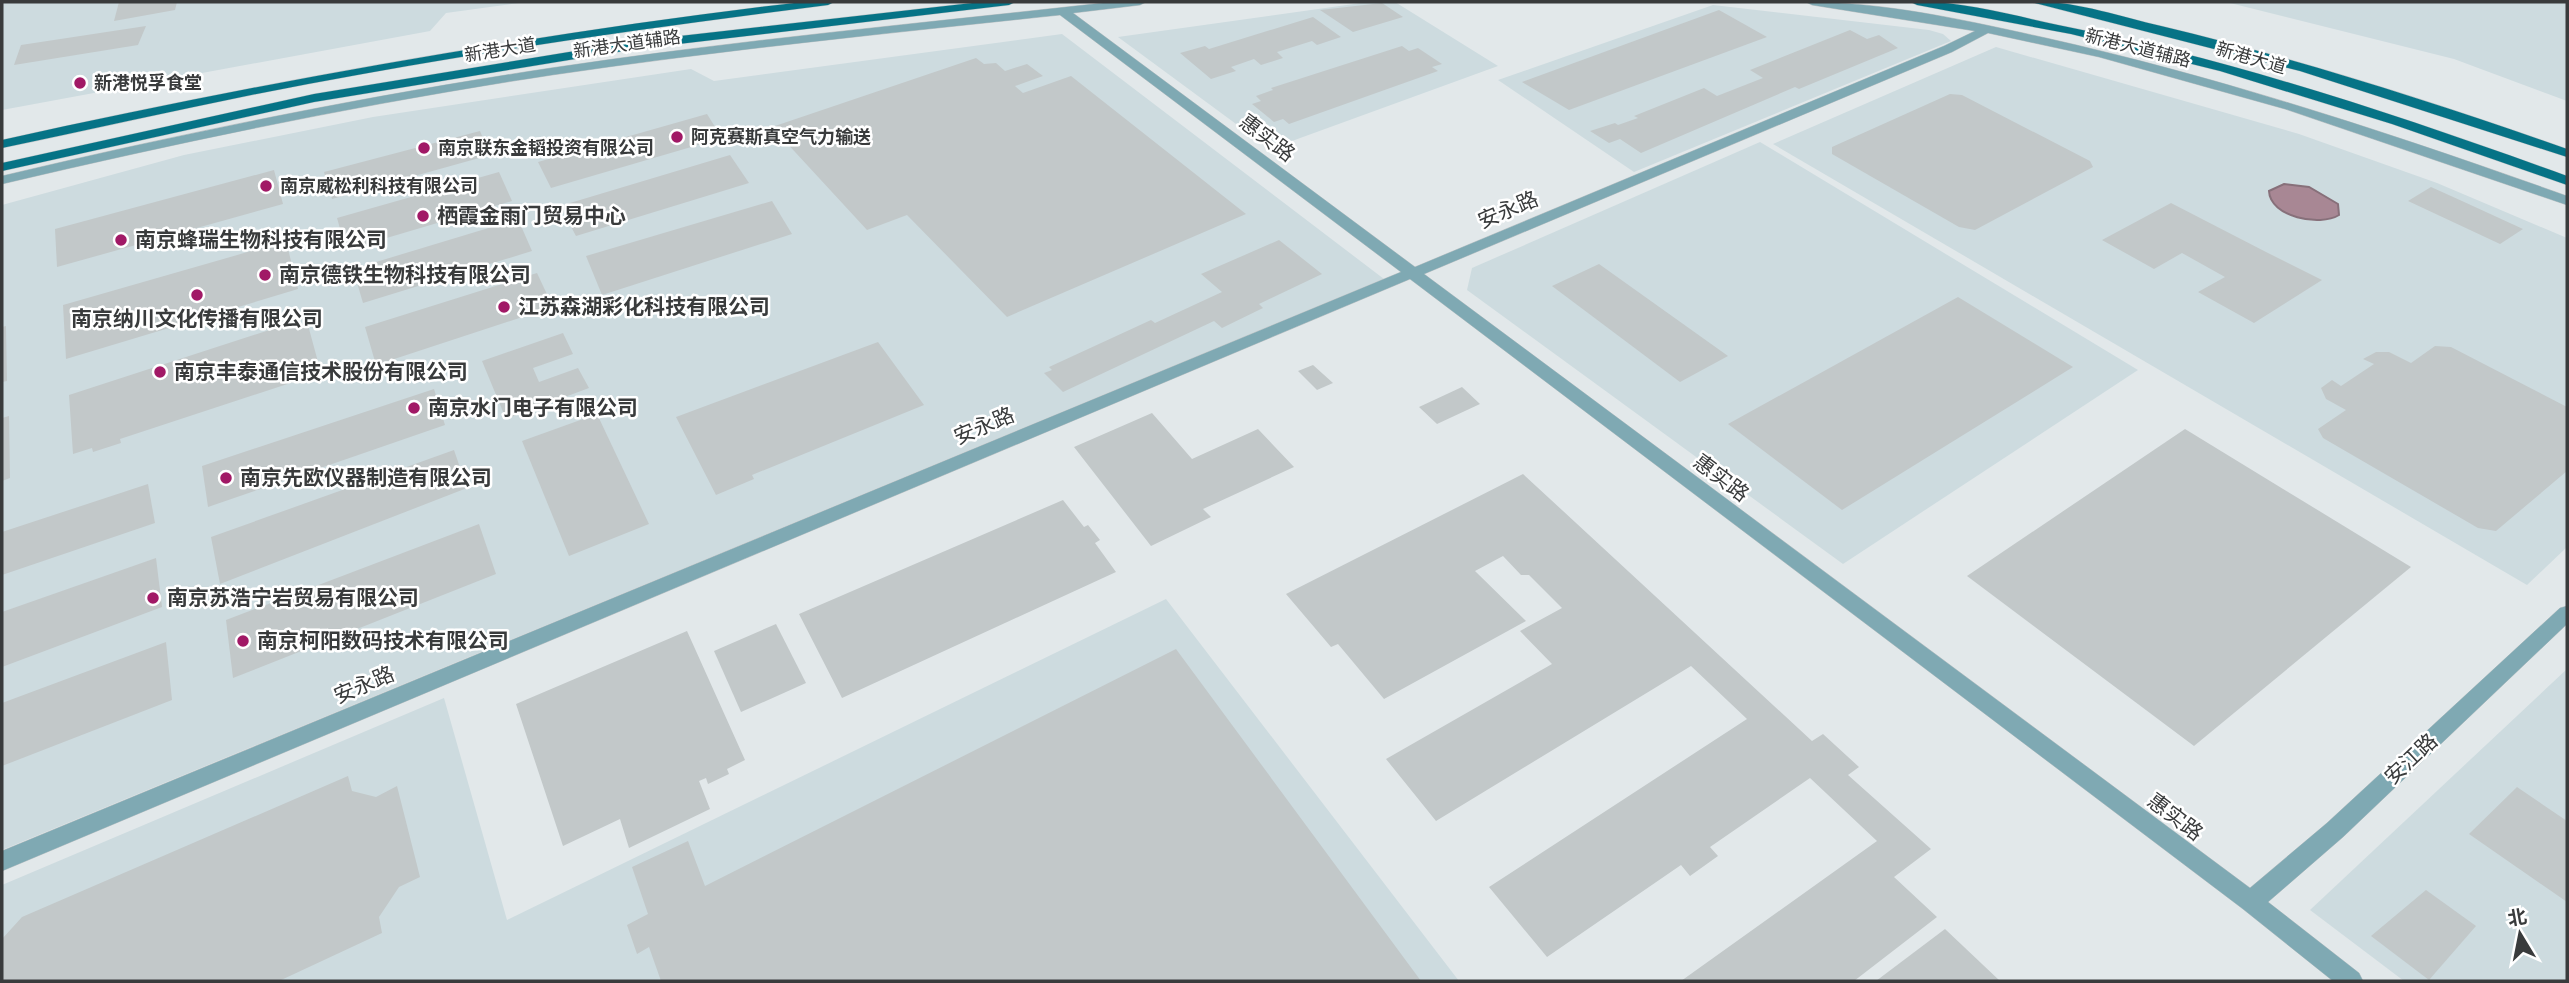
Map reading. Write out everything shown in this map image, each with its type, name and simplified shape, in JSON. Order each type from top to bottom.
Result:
[{"type":"main road","name":"新港大道","points":[[2,144],[346,71],[527,41],[828,2]]},
{"type":"main road","name":"新港大道","points":[[2,167],[314,98],[636,46],[1009,2]]},
{"type":"main road","name":"新港大道","points":[[1917,2],[2024,20],[2222,67],[2421,127],[2567,181]]},
{"type":"main road","name":"新港大道","points":[[2037,2],[2119,19],[2247,52],[2468,117],[2567,153]]},
{"type":"street","name":"新港大道辅路","points":[[2,180],[201,135],[494,80],[645,58],[926,24],[1140,2]]},
{"type":"street","name":"新港大道辅路","points":[[1812,2],[1983,30],[2175,74],[2325,117],[2567,201]]},
{"type":"street","name":"惠实路","points":[[1063,11],[1412,276],[2251,902],[2351,981]]},
{"type":"street","name":"安永路","points":[[2,861],[1051,423],[1412,276],[1948,49],[1983,30]]},
{"type":"street","name":"安江路","points":[[2251,902],[2335,830],[2567,613]]},
{"type":"shaded area","points":[[2,2],[526,2],[446,13],[430,31],[2,110]]},
{"type":"shaded area","points":[[1368,2],[1395,2],[1498,66],[1270,149],[1118,37]]},
{"type":"shaded area","points":[[2226,2],[2567,2],[2567,101],[2454,59]]},
{"type":"shaded area","points":[[1713,5],[1929,30],[1943,34],[1951,41],[1634,172],[1498,80]]},
{"type":"shaded area","points":[[1062,34],[1384,279],[2,850],[2,205],[184,155],[373,117],[691,69],[714,81]]},
{"type":"shaded area","points":[[1996,47],[2299,134],[2437,183],[2567,238],[2567,547],[2527,585],[1773,144]]},
{"type":"shaded area","points":[[1760,142],[2138,370],[1843,564],[1467,290],[1472,268]]},
{"type":"shaded area","points":[[2284,184],[2309,187],[2338,204],[2339,215],[2309,220],[2287,213],[2272,200],[2269,191]]},
{"type":"shaded area","points":[[1166,599],[1459,981],[2,981],[2,885],[444,698],[507,920]]},
{"type":"shaded area","points":[[2567,669],[2567,981],[2404,981],[2310,910]]},
{"type":"building","points":[[119,2],[177,2],[175,10],[114,21]]},
{"type":"building","points":[[1382,3],[1403,17],[1353,32],[1320,10]]},
{"type":"building","points":[[1719,10],[1767,37],[1569,110],[1522,82]]},
{"type":"building","points":[[1313,17],[1341,37],[1317,45],[1312,41],[1277,52],[1283,58],[1261,65],[1254,59],[1231,67],[1236,71],[1211,79],[1180,53],[1205,46],[1209,49]]},
{"type":"building","points":[[146,26],[138,45],[14,65],[21,45]]},
{"type":"building","points":[[1850,30],[1867,39],[1879,35],[1898,48],[1799,89],[1795,87],[1641,153],[1620,139],[1609,143],[1590,131],[1638,118],[1634,116],[1704,88],[1717,96],[1763,78],[1750,70]]},
{"type":"building","points":[[1402,46],[1409,51],[1418,48],[1442,64],[1432,67],[1438,71],[1289,124],[1283,119],[1274,122],[1252,104],[1261,101],[1256,96],[1273,90],[1271,88]]},
{"type":"building","points":[[976,58],[984,64],[996,63],[1005,71],[1027,64],[1043,76],[1015,86],[1023,93],[1071,76],[1246,214],[1007,317],[907,215],[867,230],[772,127]]},
{"type":"building","points":[[1950,94],[1962,95],[2090,161],[2093,167],[1975,230],[1959,227],[1832,154],[1832,147]]},
{"type":"building","points":[[707,114],[722,138],[551,188],[538,162]]},
{"type":"building","points":[[480,131],[490,155],[332,199],[324,172]]},
{"type":"building","points":[[730,155],[749,183],[576,236],[560,206]]},
{"type":"building","points":[[274,170],[283,204],[57,267],[55,229]]},
{"type":"building","points":[[499,172],[512,201],[346,250],[337,218]]},
{"type":"building","points":[[2431,187],[2523,229],[2500,244],[2408,201]]},
{"type":"building","points":[[772,201],[792,234],[602,295],[586,256]]},
{"type":"building","points":[[2171,203],[2322,280],[2254,323],[2198,292],[2225,277],[2182,253],[2154,269],[2102,240]]},
{"type":"building","points":[[518,219],[532,251],[363,303],[353,269]]},
{"type":"building","points":[[1279,240],[1322,274],[1259,304],[1263,308],[1222,328],[1214,321],[1063,392],[1044,373],[1052,370],[1049,367],[1151,320],[1155,323],[1222,292],[1201,274]]},
{"type":"building","points":[[286,241],[298,289],[66,359],[63,305]]},
{"type":"building","points":[[1599,264],[1728,356],[1680,382],[1552,286]]},
{"type":"building","points":[[537,273],[553,307],[376,365],[365,327]]},
{"type":"building","points":[[1958,297],[2073,367],[1842,510],[1728,424]]},
{"type":"building","points":[[288,324],[308,325],[321,373],[120,439],[121,443],[93,452],[92,448],[73,454],[69,395]]},
{"type":"building","points":[[6,326],[7,381],[2,382],[2,327]]},
{"type":"building","points":[[563,333],[573,354],[533,368],[539,382],[578,368],[589,388],[506,419],[482,361]]},
{"type":"building","points":[[878,342],[924,405],[752,475],[754,479],[716,495],[676,417]]},
{"type":"building","points":[[2435,346],[2451,347],[2567,407],[2567,471],[2496,531],[2478,528],[2323,438],[2318,429],[2346,410],[2326,399],[2321,388],[2332,380],[2341,386],[2374,364],[2363,359],[2376,352],[2389,352],[2411,363]]},
{"type":"building","points":[[1313,365],[1333,383],[1317,390],[1298,371]]},
{"type":"building","points":[[1462,387],[1480,404],[1437,424],[1419,407]]},
{"type":"building","points":[[434,389],[445,425],[208,507],[202,466]]},
{"type":"building","points":[[1152,413],[1192,459],[1258,429],[1294,467],[1203,509],[1211,517],[1151,546],[1074,447]]},
{"type":"building","points":[[597,414],[649,524],[569,556],[522,441]]},
{"type":"building","points":[[9,416],[10,478],[2,481],[2,418]]},
{"type":"building","points":[[2185,429],[2411,567],[2194,746],[1967,576]]},
{"type":"building","points":[[454,450],[467,488],[220,584],[211,537]]},
{"type":"building","points":[[1523,474],[1812,741],[1823,734],[1859,767],[1848,775],[1931,849],[1894,877],[1937,917],[1854,981],[1681,981],[1877,841],[1810,778],[1710,847],[1718,856],[1690,876],[1681,865],[1547,957],[1489,887],[1747,719],[1691,666],[1436,821],[1386,759],[1552,664],[1520,631],[1562,608],[1529,575],[1521,575],[1503,556],[1475,571],[1526,621],[1384,699],[1338,644],[1331,647],[1286,594]]},
{"type":"building","points":[[148,484],[155,523],[2,575],[2,532]]},
{"type":"building","points":[[1063,500],[1084,527],[1088,525],[1100,540],[1095,543],[1116,572],[842,698],[799,614]]},
{"type":"building","points":[[479,524],[496,574],[233,678],[226,620]]},
{"type":"building","points":[[156,558],[162,607],[2,667],[2,612]]},
{"type":"building","points":[[776,624],[806,683],[741,712],[714,651]]},
{"type":"building","points":[[687,631],[745,760],[727,769],[729,774],[708,784],[706,778],[699,781],[710,809],[629,848],[620,819],[563,846],[516,704]]},
{"type":"building","points":[[166,642],[172,700],[2,766],[2,703]]},
{"type":"building","points":[[1176,649],[1421,981],[661,981],[649,947],[637,954],[627,925],[648,914],[632,867],[688,841],[705,886]]},
{"type":"building","points":[[348,776],[352,791],[376,797],[397,786],[420,877],[399,887],[379,917],[382,933],[279,981],[2,981],[2,939],[22,917]]},
{"type":"building","points":[[2517,787],[2567,821],[2567,902],[2469,834]]},
{"type":"building","points":[[2426,890],[2476,926],[2429,980],[2371,936]]},
{"type":"building","points":[[1945,929],[2000,981],[1876,981]]},
{"type":"place","name":"新港悦孚食堂","points":[[80,83]]},
{"type":"place","name":"阿克赛斯真空气力输送","points":[[677,137]]},
{"type":"place","name":"南京联东金韬投资有限公司","points":[[424,148]]},
{"type":"place","name":"南京威松利科技有限公司","points":[[266,186]]},
{"type":"place","name":"栖霞金雨门贸易中心","points":[[423,216]]},
{"type":"place","name":"南京蜂瑞生物科技有限公司","points":[[121,240]]},
{"type":"place","name":"南京德铁生物科技有限公司","points":[[265,275]]},
{"type":"place","name":"南京纳川文化传播有限公司","points":[[197,295]]},
{"type":"place","name":"江苏森湖彩化科技有限公司","points":[[504,307]]},
{"type":"place","name":"南京丰泰通信技术股份有限公司","points":[[160,372]]},
{"type":"place","name":"南京水门电子有限公司","points":[[414,408]]},
{"type":"place","name":"南京先欧仪器制造有限公司","points":[[226,478]]},
{"type":"place","name":"南京苏浩宁岩贸易有限公司","points":[[153,598]]},
{"type":"place","name":"南京柯阳数码技术有限公司","points":[[243,641]]}]
